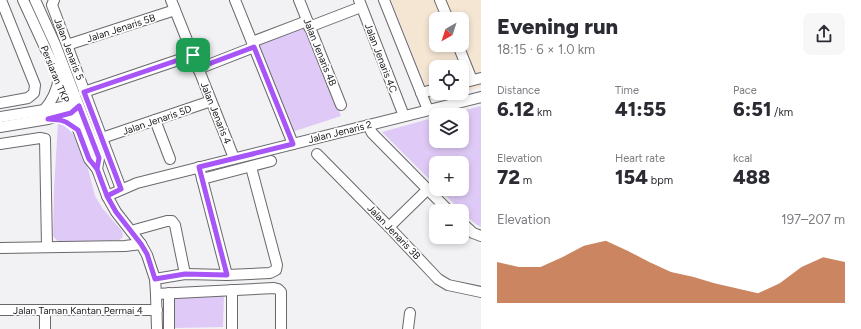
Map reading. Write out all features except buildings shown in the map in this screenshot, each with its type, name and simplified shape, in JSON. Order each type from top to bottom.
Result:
[{"type":"street","points":[[0,103],[28,98],[34,93],[35,85],[1,0]]},
{"type":"street","name":"Persiaran TKP","points":[[23,0],[73,108],[99,158],[97,169]]},
{"type":"street","name":"Persiaran TKP","points":[[35,0],[55,44],[78,130],[89,159],[97,169],[107,196],[116,212],[147,254],[155,279],[157,329]]},
{"type":"street","name":"Jalan Jenaris 5","points":[[54,0],[52,5],[121,189]]},
{"type":"street","name":"Jalan Jenaris 4","points":[[171,0],[234,158]]},
{"type":"street","points":[[235,0],[293,144]]},
{"type":"street","name":"Jalan Jenaris 4B","points":[[298,0],[341,105]]},
{"type":"street","points":[[384,0],[428,110]]},
{"type":"street","points":[[440,0],[445,12]]},
{"type":"street","points":[[198,68],[253,44],[360,3]]},
{"type":"street","name":"Jalan Jenaris 4C","points":[[360,3],[404,116]]},
{"type":"street","name":"Jalan Jenaris 5B","points":[[67,45],[175,10]]},
{"type":"street","points":[[462,52],[477,79]]},
{"type":"street","points":[[84,92],[193,55]]},
{"type":"street","points":[[46,114],[57,89],[59,78]]},
{"type":"street","points":[[421,93],[429,91]]},
{"type":"street","name":"Jalan Jenaris 2","points":[[107,196],[137,183],[481,97]]},
{"type":"street","name":"Jalan Jenaris 5D","points":[[102,138],[211,101]]},
{"type":"street","points":[[0,127],[73,108]]},
{"type":"street","points":[[0,117],[46,114],[66,122],[78,130]]},
{"type":"street","points":[[155,120],[170,159]]},
{"type":"street","points":[[368,125],[372,133],[443,204]]},
{"type":"street","points":[[0,144],[40,138],[45,140],[47,247]]},
{"type":"street","name":"Jalan Jenaris 3B","points":[[317,154],[438,279],[448,285],[481,292]]},
{"type":"street","points":[[202,179],[271,161]]},
{"type":"street","points":[[199,167],[227,275]]},
{"type":"street","points":[[155,279],[185,274],[227,275],[270,273],[276,270],[278,265],[251,167]]},
{"type":"street","points":[[389,227],[428,189]]},
{"type":"street","points":[[131,231],[172,221],[175,225],[185,274]]},
{"type":"street","points":[[469,229],[473,233],[481,236]]},
{"type":"street","points":[[0,248],[125,246],[141,244]]},
{"type":"street","points":[[156,294],[274,288],[281,292],[281,329]]},
{"type":"street","points":[[232,290],[232,329]]},
{"type":"street","points":[[169,293],[169,329]]},
{"type":"street","name":"Jalan Taman Kantan Permai 4","points":[[0,310],[157,310]]},
{"type":"street","points":[[45,310],[45,329]]},
{"type":"street","points":[[408,329],[410,313]]},
{"type":"shaded area","points":[[391,0],[481,0],[481,87],[469,90],[469,60],[429,60],[429,95]]},
{"type":"shaded area","points":[[304,27],[341,116],[292,132],[256,45]]},
{"type":"shaded area","points":[[481,106],[481,227],[469,218],[469,204],[454,204],[446,196],[469,196],[469,156],[429,156],[429,179],[382,132],[429,119],[429,148],[469,148],[469,109]]},
{"type":"shaded area","points":[[58,123],[63,125],[73,134],[87,165],[95,196],[103,209],[122,231],[122,238],[119,240],[58,242],[53,236]]},
{"type":"shaded area","points":[[224,295],[223,327],[175,328],[173,298]]},
{"type":"route","points":[[193,55],[84,92],[121,189],[107,196],[97,169],[89,159],[78,130],[66,122],[48,119],[71,113],[79,106],[99,158],[97,169],[107,196],[116,212],[147,254],[155,279],[185,274],[227,275],[199,167],[293,144],[254,47],[198,68],[193,55]]}]
